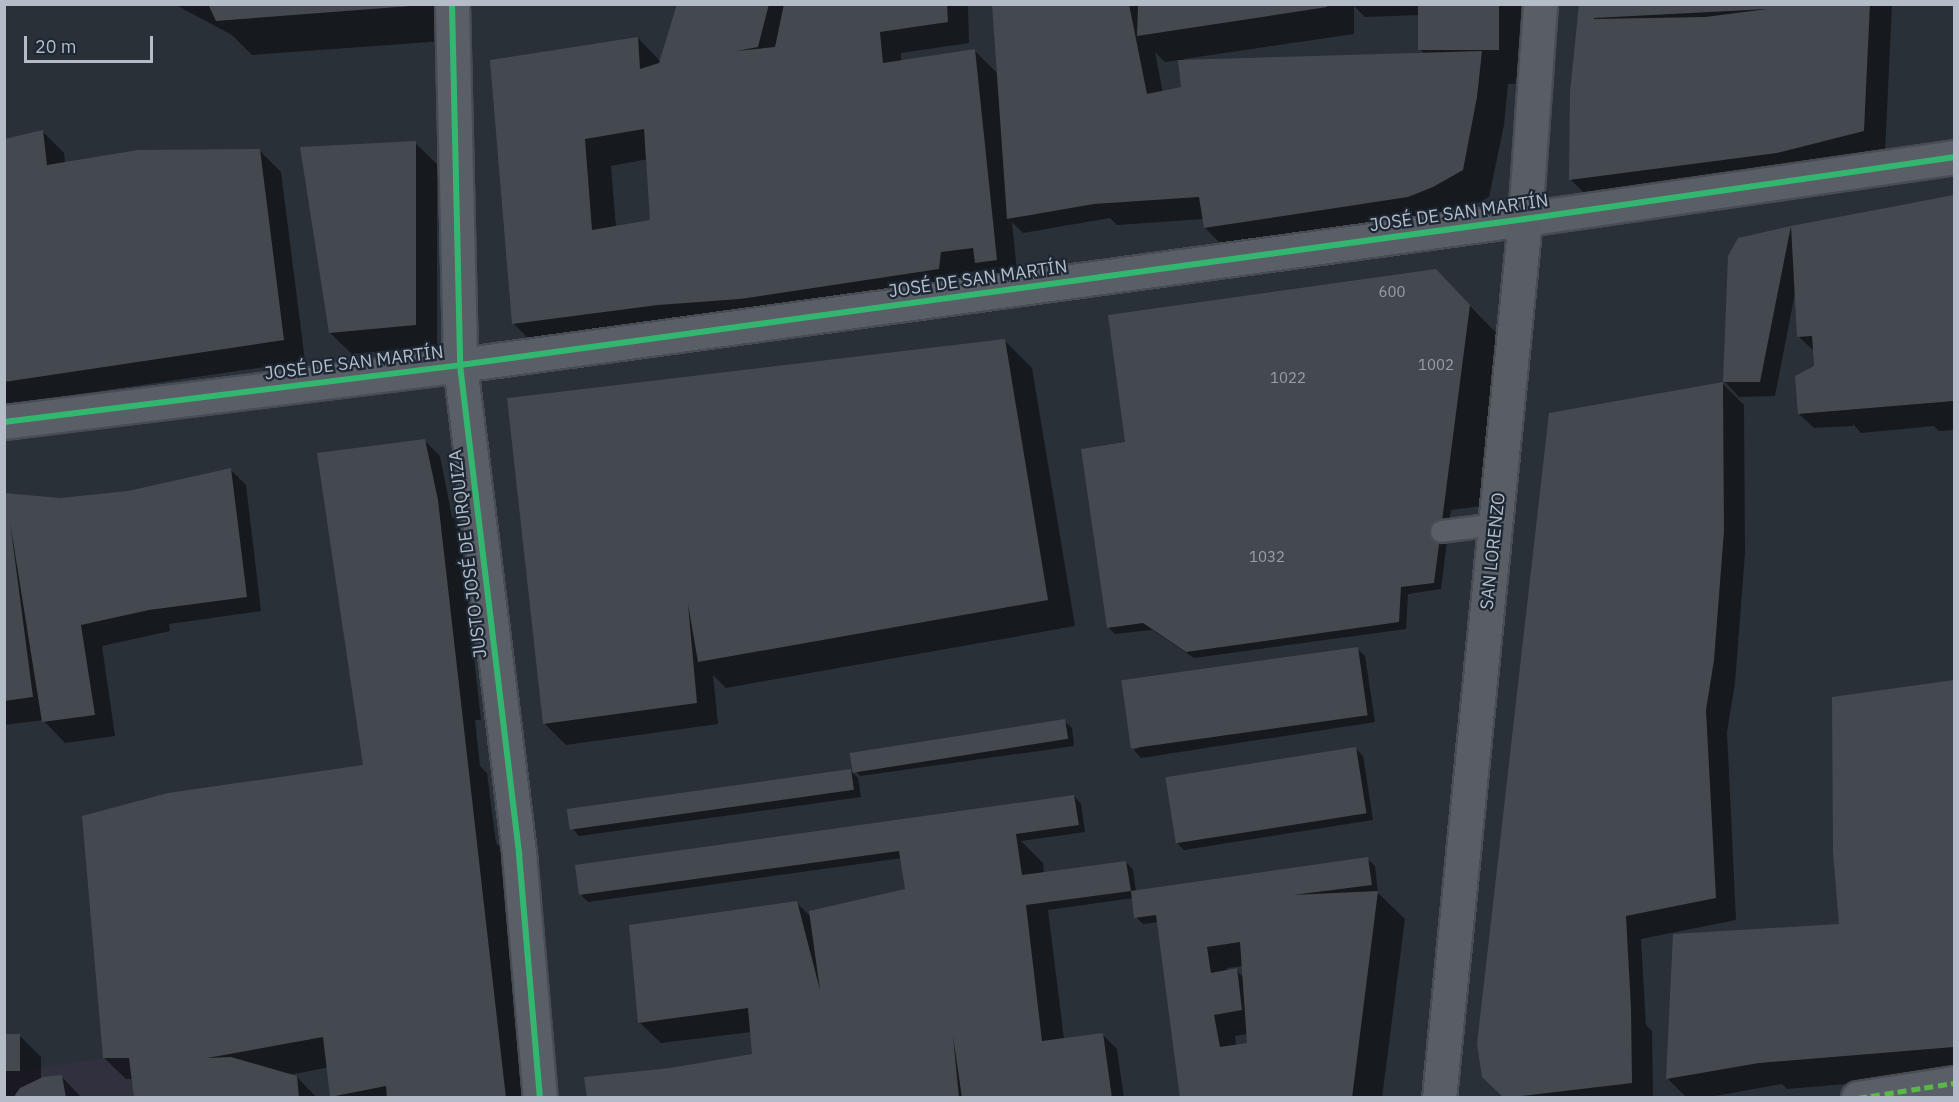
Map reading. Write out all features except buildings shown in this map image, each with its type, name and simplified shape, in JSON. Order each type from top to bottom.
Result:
[{"type":"main road","name":"SAN LORENZO","points":[[1439,1098],[1525,219],[1540,4]]},
{"type":"street","name":"JUSTO JOSÉ DE URQUIZA","points":[[452,4],[460,365],[519,854],[540,1098]]},
{"type":"street","name":"JOSÉ DE SAN MARTÍN","points":[[4,422],[460,365],[1525,219],[1954,157]]},
{"type":"street","points":[[1858,1098],[1954,1083]]},
{"type":"lane","points":[[1441,531],[1496,524]]},
{"type":"shaded area","points":[[129,1054],[134,1097],[5,1098],[5,1073]]},
{"type":"marked path","points":[[1858,1098],[1954,1083]]},
{"type":"cycle path","points":[[452,4],[460,365],[519,854],[540,1098]]},
{"type":"cycle path","points":[[4,422],[460,365],[1525,219],[1954,157]]}]
